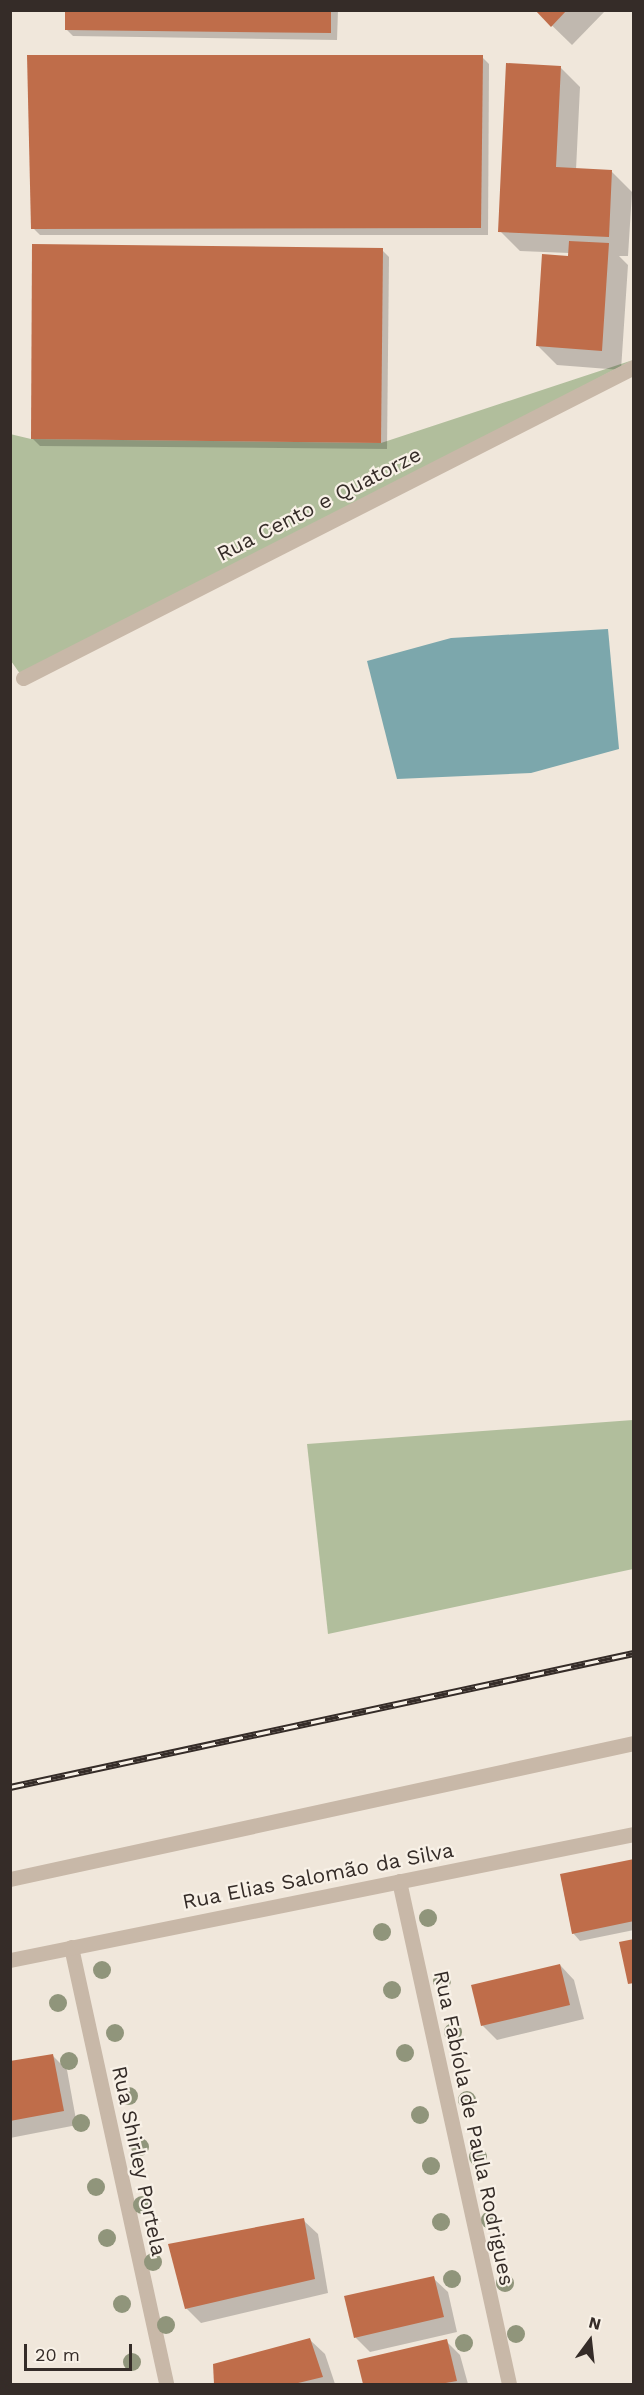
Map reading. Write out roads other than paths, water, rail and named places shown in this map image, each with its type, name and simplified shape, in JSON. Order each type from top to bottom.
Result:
[{"type":"street","name":"Rua Cento e Quatorze","points":[[23,678],[633,368]]},
{"type":"street","points":[[10,1879],[633,1743]]},
{"type":"street","name":"Rua Elias Salomão da Silva","points":[[10,1960],[633,1834]]},
{"type":"street","name":"Rua Fabíola de Paula Rodrigues","points":[[399,1881],[508,2385]]},
{"type":"street","name":"Rua Shirley Portela","points":[[71,1947],[166,2385]]},
{"type":"water","points":[[608,629],[619,749],[531,773],[397,779],[367,661],[451,638]]},
{"type":"railway","points":[[10,1787],[634,1653]]}]
